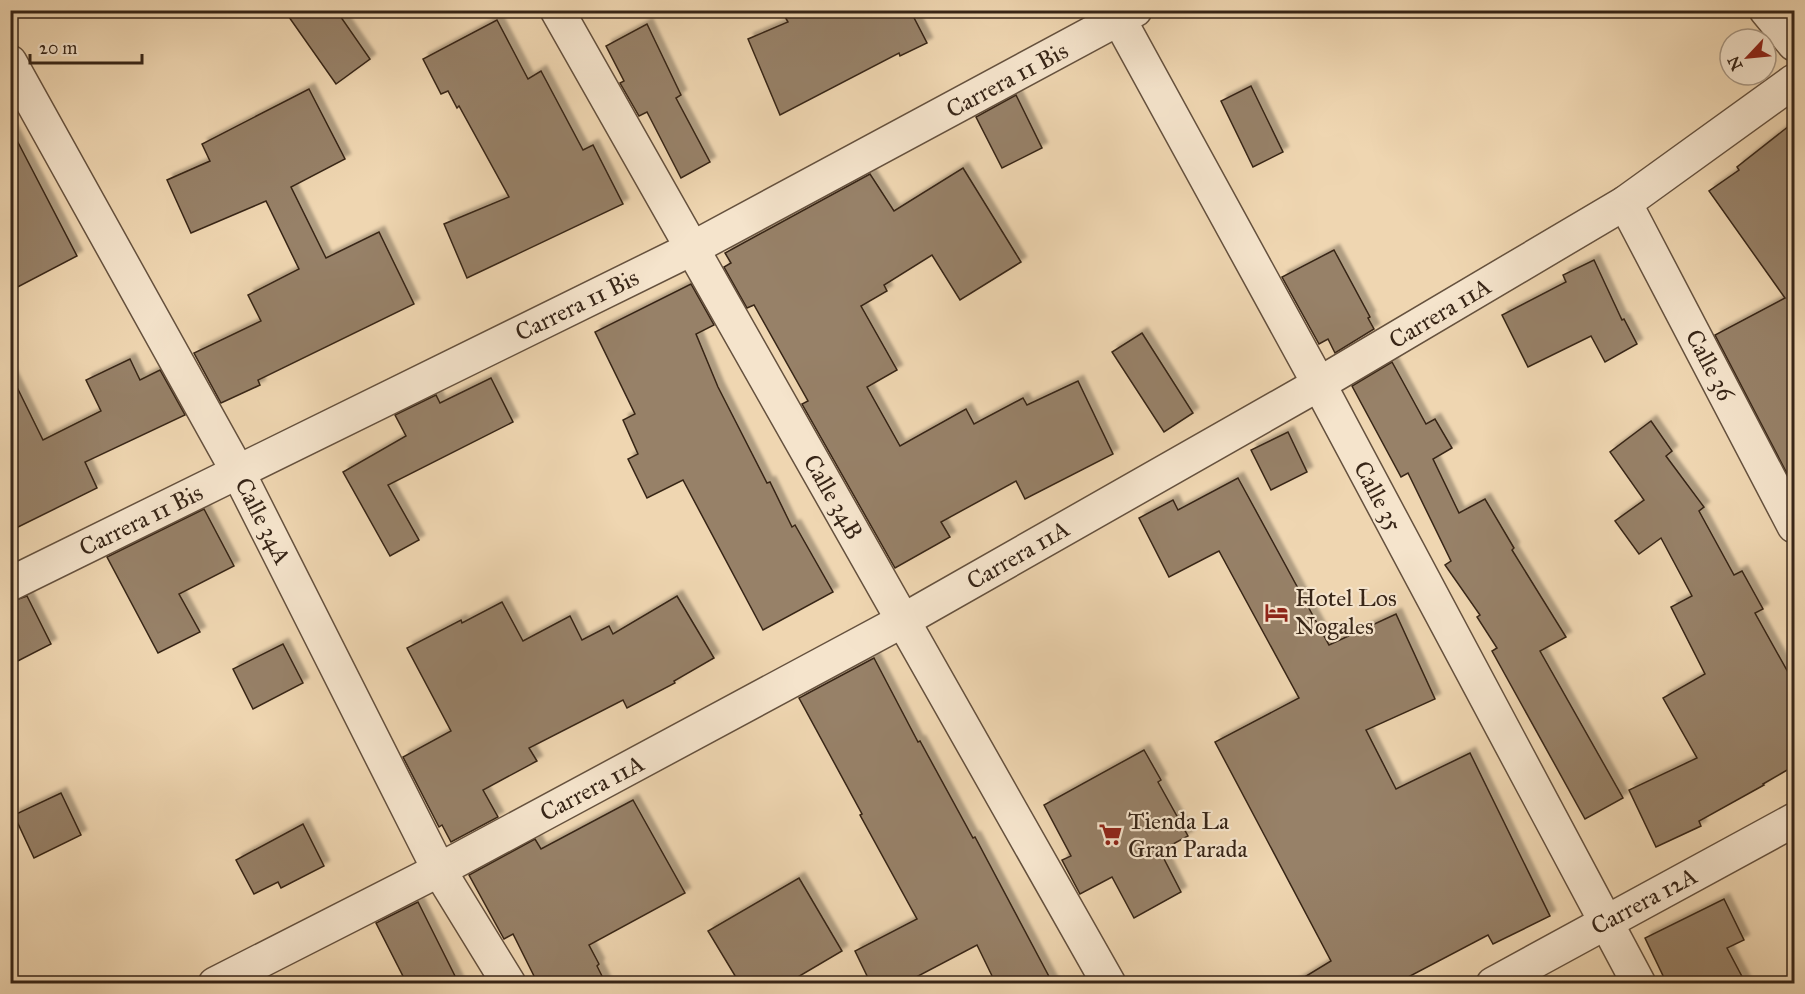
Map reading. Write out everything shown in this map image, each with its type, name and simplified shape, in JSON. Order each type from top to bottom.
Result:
[{"type":"street","name":"Calle 34B","points":[[557,10],[1109,984]]},
{"type":"street","points":[[1766,10],[1794,44]]},
{"type":"street","name":"Carrera 11 Bis","points":[[10,584],[691,249],[1123,14]]},
{"type":"street","name":"Calle 35","points":[[1123,14],[1639,984]]},
{"type":"street","name":"Calle 34A","points":[[10,62],[238,472],[439,870],[508,984]]},
{"type":"street","name":"Carrera 11A","points":[[215,984],[439,870],[904,620],[1319,384],[1625,203],[1794,81]]},
{"type":"street","name":"Calle 36","points":[[1625,203],[1794,526]]},
{"type":"street","name":"Carrera 12A","points":[[1493,984],[1794,820]]},
{"type":"building","points":[[284,10],[336,10],[370,59],[336,84]]},
{"type":"building","points":[[781,10],[910,10],[927,43],[900,56],[899,53],[780,115],[748,39],[788,22]]},
{"type":"building","points":[[497,20],[528,79],[541,71],[583,150],[593,145],[623,204],[467,278],[444,224],[509,197],[459,106],[457,108],[448,91],[441,94],[423,59]]},
{"type":"building","points":[[647,24],[681,95],[676,98],[710,162],[681,178],[647,112],[639,116],[620,83],[624,81],[606,46]]},
{"type":"building","points":[[1251,86],[1283,152],[1253,167],[1221,101]]},
{"type":"building","points":[[309,89],[345,159],[291,187],[326,258],[379,232],[414,304],[258,380],[260,385],[221,403],[194,353],[261,321],[248,295],[299,269],[266,201],[191,233],[167,180],[210,161],[202,144]]},
{"type":"building","points":[[1016,95],[1042,148],[1002,168],[976,117]]},
{"type":"building","points":[[1794,122],[1794,487],[1715,335],[1785,298],[1709,191],[1739,170],[1737,167]]},
{"type":"building","points":[[10,127],[77,256],[10,291]]},
{"type":"building","points":[[963,168],[1021,262],[960,300],[932,255],[884,285],[887,291],[861,306],[897,370],[867,387],[900,446],[966,409],[974,424],[1023,398],[1027,405],[1078,381],[1113,454],[1025,499],[1016,481],[941,522],[950,537],[895,568],[802,404],[808,401],[754,305],[747,308],[724,267],[731,263],[725,253],[870,174],[894,211]]},
{"type":"building","points":[[1334,250],[1370,317],[1368,318],[1374,329],[1335,353],[1328,339],[1319,344],[1282,277]]},
{"type":"building","points":[[1594,260],[1622,320],[1624,319],[1637,344],[1605,362],[1591,336],[1528,367],[1502,315],[1566,282],[1563,275]]},
{"type":"building","points":[[691,284],[714,325],[696,334],[718,387],[767,483],[770,482],[792,527],[795,525],[833,592],[763,630],[683,480],[647,498],[628,459],[638,454],[623,420],[635,414],[595,332]]},
{"type":"building","points":[[1142,333],[1193,413],[1164,432],[1112,352]]},
{"type":"building","points":[[130,359],[140,380],[160,370],[185,415],[85,462],[97,488],[10,531],[10,373],[43,440],[101,411],[86,380]]},
{"type":"building","points":[[1392,362],[1426,424],[1435,419],[1452,448],[1433,459],[1459,513],[1485,499],[1514,548],[1512,550],[1566,637],[1540,651],[1623,798],[1585,819],[1492,651],[1497,648],[1477,617],[1480,615],[1445,565],[1451,561],[1408,473],[1401,477],[1352,386]]},
{"type":"building","points":[[491,378],[513,422],[388,485],[419,540],[390,556],[343,472],[406,436],[395,415],[436,395],[440,403]]},
{"type":"building","points":[[1651,421],[1672,451],[1666,456],[1704,507],[1699,511],[1734,575],[1742,571],[1763,609],[1755,613],[1794,683],[1794,766],[1699,821],[1701,826],[1656,847],[1629,790],[1697,758],[1663,698],[1705,674],[1671,607],[1692,596],[1661,538],[1639,554],[1615,521],[1644,500],[1610,452]]},
{"type":"building","points":[[1288,432],[1307,472],[1271,490],[1251,450]]},
{"type":"building","points":[[1238,478],[1329,645],[1396,614],[1435,699],[1366,730],[1396,789],[1470,753],[1550,916],[1493,944],[1488,935],[1395,984],[1293,984],[1331,961],[1215,742],[1299,698],[1219,551],[1169,577],[1139,518],[1173,500],[1178,510]]},
{"type":"building","points":[[204,509],[234,566],[179,594],[200,632],[158,653],[107,557]]},
{"type":"building","points":[[27,596],[51,644],[10,665],[10,602]]},
{"type":"building","points":[[677,596],[714,658],[674,681],[675,683],[627,708],[623,700],[529,748],[537,761],[483,790],[498,817],[451,842],[442,825],[439,827],[403,757],[451,731],[407,648],[502,602],[523,641],[570,616],[582,640],[609,626],[613,634]]},
{"type":"building","points":[[283,644],[303,683],[253,709],[233,669]]},
{"type":"building","points":[[874,658],[918,742],[920,741],[973,838],[975,837],[1053,984],[996,984],[977,945],[903,984],[871,984],[855,951],[917,919],[799,698]]},
{"type":"building","points":[[1144,750],[1161,780],[1158,782],[1188,836],[1160,851],[1181,892],[1134,918],[1112,877],[1080,894],[1062,860],[1071,856],[1044,805]]},
{"type":"building","points":[[61,793],[81,835],[34,858],[14,815]]},
{"type":"building","points":[[633,800],[685,893],[589,945],[606,984],[538,984],[513,934],[504,939],[469,875],[535,839],[541,849]]},
{"type":"building","points":[[303,824],[324,866],[281,888],[278,882],[254,894],[236,860]]},
{"type":"building","points":[[799,878],[842,951],[786,984],[740,984],[708,931]]},
{"type":"building","points":[[1724,899],[1744,940],[1727,948],[1746,984],[1667,984],[1645,938]]},
{"type":"building","points":[[418,902],[459,984],[407,984],[376,923]]},
{"type":"place","name":"Hotel Los Nogales","points":[[1277,612]]},
{"type":"place","name":"Tienda La Gran Parada","points":[[1110,835]]}]
